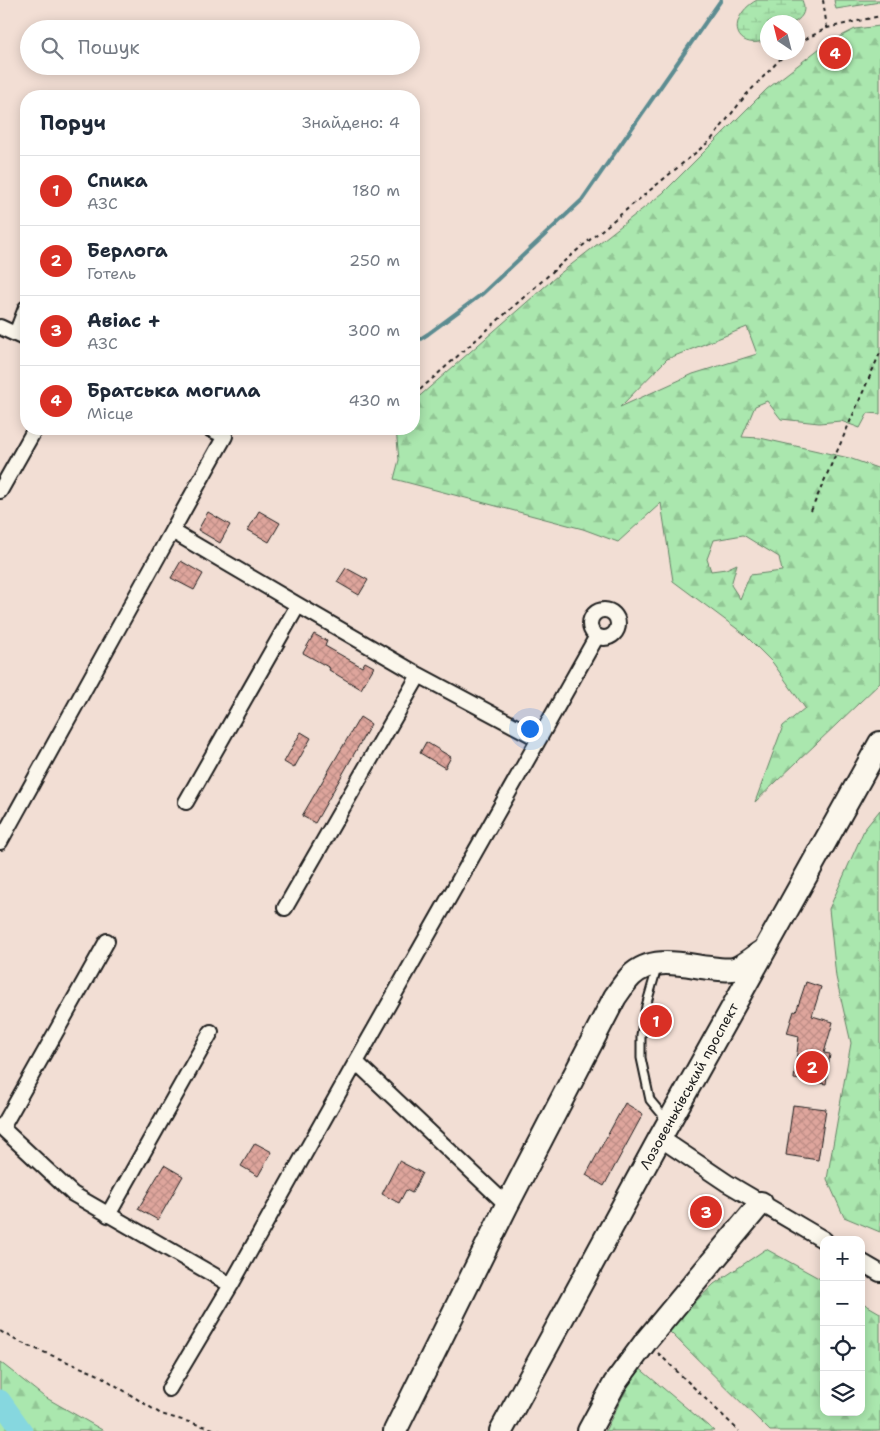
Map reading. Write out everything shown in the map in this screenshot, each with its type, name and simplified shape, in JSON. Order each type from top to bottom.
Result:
[{"type":"highway","name":"Лозовеньківський проспект","points":[[501,1431],[664,1130],[880,742]]},
{"type":"highway","points":[[395,1431],[507,1205],[615,997],[632,975],[642,968],[658,963],[666,963],[715,969],[736,968],[766,949]]},
{"type":"highway","points":[[589,1431],[615,1384],[646,1341],[761,1203]]},
{"type":"street","points":[[0,327],[20,337]]},
{"type":"street","points":[[0,491],[32,435]]},
{"type":"street","points":[[0,842],[225,436],[223,435]]},
{"type":"street","points":[[172,530],[419,675],[540,739]]},
{"type":"street","points":[[186,802],[298,605]]},
{"type":"street","points":[[169,1389],[231,1285],[597,636]]},
{"type":"street","points":[[285,908],[419,675]]},
{"type":"street","points":[[107,941],[1,1127],[73,1194],[231,1285]]},
{"type":"street","points":[[108,1215],[211,1032]]},
{"type":"street","points":[[356,1062],[507,1205]]},
{"type":"street","points":[[664,1130],[727,1183],[820,1238]]},
{"type":"street","points":[[865,1265],[880,1274]]},
{"type":"lane","points":[[658,963],[646,1006],[641,1035],[641,1058],[650,1100],[664,1130]]},
{"type":"path","points":[[823,0],[826,28]]},
{"type":"path","points":[[805,39],[826,28],[880,16]]},
{"type":"path","points":[[420,390],[569,257],[712,140],[746,96],[779,60]]},
{"type":"path","points":[[812,511],[880,353]]},
{"type":"path","points":[[0,1331],[17,1341],[99,1375],[161,1414],[220,1431]]},
{"type":"path","points":[[646,1341],[739,1431]]},
{"type":"green space","points":[[757,0],[802,0],[804,7],[801,15],[760,15],[760,41],[756,42],[747,41],[741,37],[738,31],[741,15],[747,7]]},
{"type":"green space","points":[[834,0],[880,0],[880,2],[836,9]]},
{"type":"green space","points":[[880,26],[880,414],[868,413],[860,428],[841,421],[819,423],[781,419],[767,401],[755,406],[742,437],[760,438],[849,458],[880,469],[880,683],[755,802],[783,726],[805,708],[773,663],[744,634],[673,581],[661,503],[618,542],[583,529],[394,479],[399,460],[397,435],[420,435],[420,396],[558,275],[663,193],[767,89],[824,45],[855,29]],"holes":[[[747,327],[757,354],[693,374],[620,407],[667,359]],[[743,535],[779,557],[782,571],[750,575],[740,599],[731,585],[737,564],[726,569],[711,571],[707,559],[714,540]]]},
{"type":"green space","points":[[880,810],[880,1232],[844,1217],[827,1179],[851,1043],[836,977],[829,909],[864,830]]},
{"type":"green space","points":[[766,1249],[820,1279],[820,1416],[865,1416],[865,1304],[880,1313],[880,1431],[770,1431],[667,1329],[714,1284]]},
{"type":"green space","points":[[0,1362],[43,1396],[104,1431],[0,1431]]},
{"type":"green space","points":[[638,1367],[714,1431],[605,1431]]},
{"type":"building","points":[[259,511],[280,523],[269,542],[248,530]]},
{"type":"building","points":[[208,512],[230,525],[220,543],[198,530]]},
{"type":"building","points":[[181,561],[203,574],[194,590],[171,578]]},
{"type":"building","points":[[346,568],[368,580],[359,595],[337,582]]},
{"type":"building","points":[[314,634],[327,641],[325,646],[362,667],[365,662],[374,667],[361,689],[303,653]]},
{"type":"building","points":[[360,717],[371,724],[315,823],[302,816]]},
{"type":"building","points":[[301,732],[311,738],[294,768],[284,762]]},
{"type":"building","points":[[426,742],[451,757],[445,768],[420,753]]},
{"type":"building","points":[[806,982],[821,987],[812,1016],[833,1022],[824,1053],[830,1054],[826,1084],[794,1079],[799,1036],[787,1033]]},
{"type":"building","points":[[625,1103],[643,1114],[604,1186],[586,1175]]},
{"type":"building","points":[[793,1105],[826,1109],[818,1160],[786,1155]]},
{"type":"building","points":[[255,1143],[272,1152],[258,1176],[241,1166]]},
{"type":"building","points":[[399,1161],[422,1173],[412,1193],[406,1190],[399,1203],[382,1194]]},
{"type":"building","points":[[164,1165],[183,1176],[158,1220],[138,1209]]},
{"type":"building","points":[[702,1195],[720,1204],[709,1225],[691,1215]]},
{"type":"waterway","points":[[420,339],[482,294],[582,200],[721,0]]},
{"type":"waterway","points":[[0,1400],[22,1431]]},
{"type":"place","name":"Братська могила","points":[[835,53]]},
{"type":"place","name":"Спика","points":[[656,1021]]},
{"type":"place","name":"Берлога","points":[[812,1067]]},
{"type":"place","name":"Авiас +","points":[[706,1212]]}]
